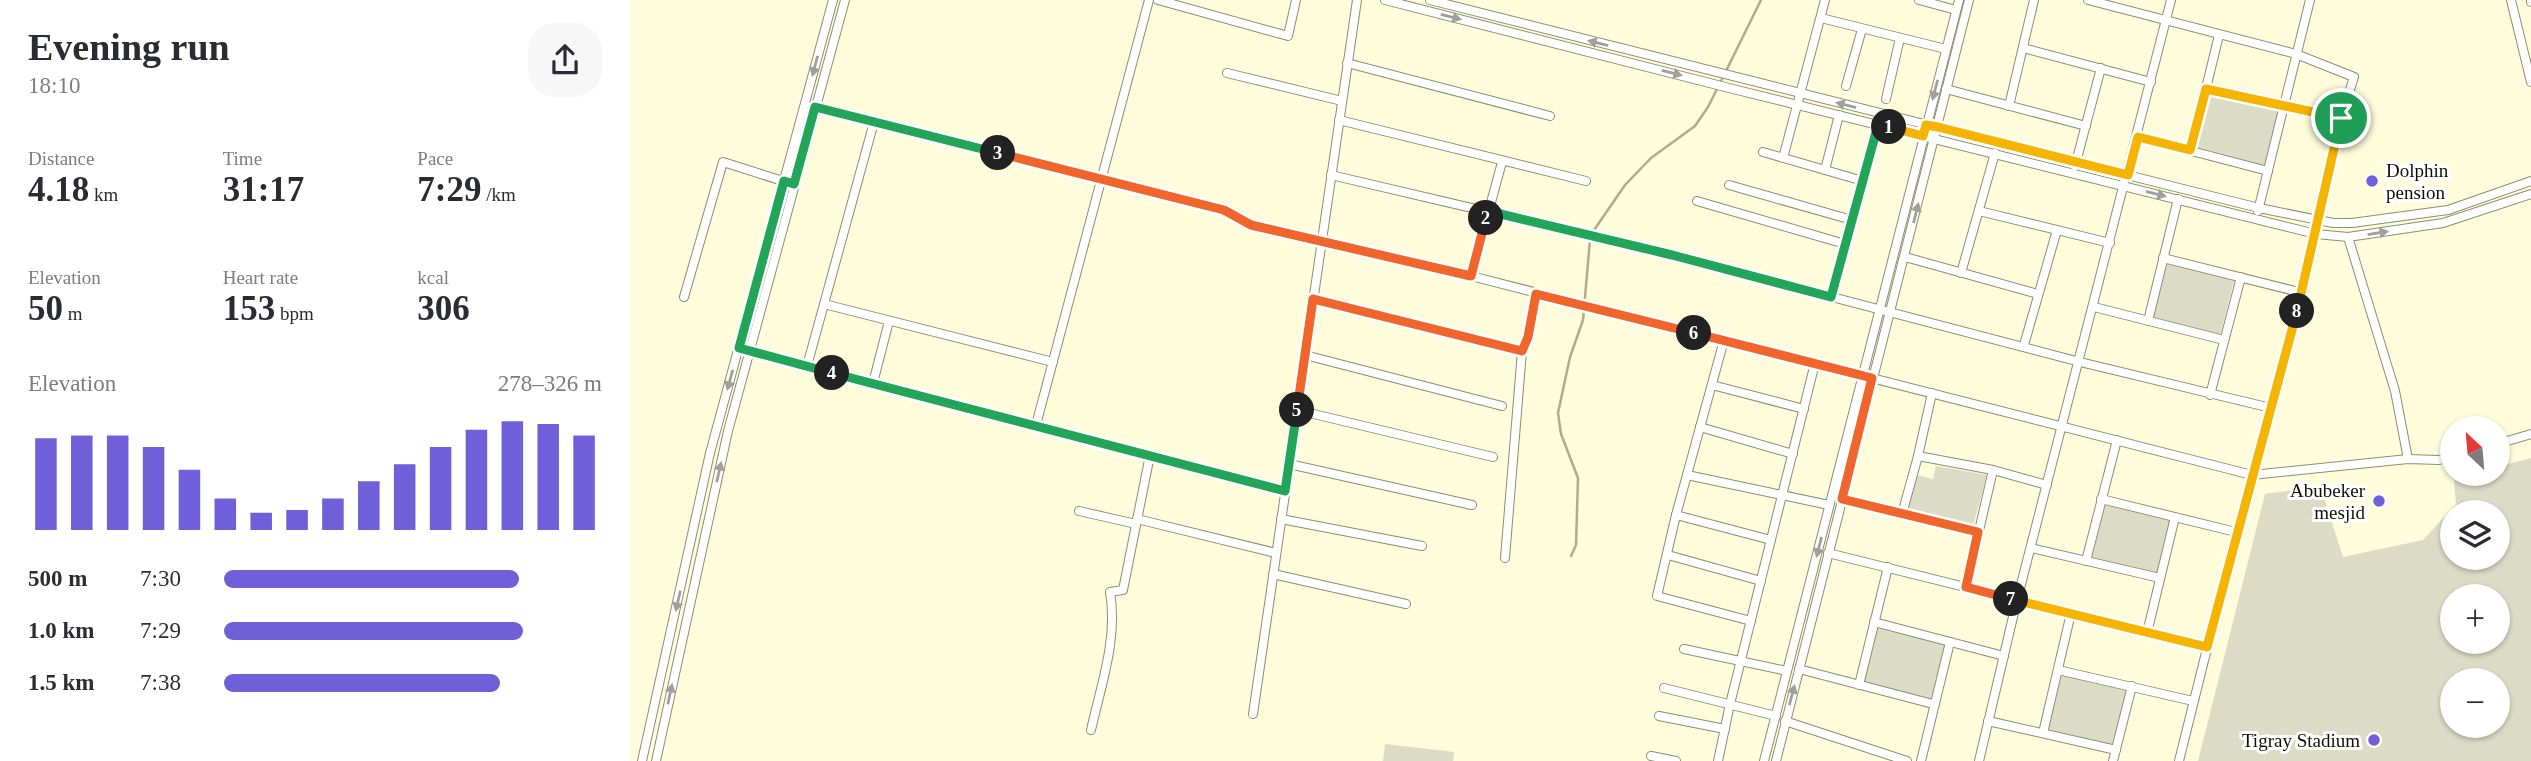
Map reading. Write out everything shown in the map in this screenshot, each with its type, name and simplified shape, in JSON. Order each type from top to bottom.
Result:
[{"type":"street","points":[[642,761],[710,453],[833,0]]},
{"type":"street","points":[[656,761],[748,351],[845,0]]},
{"type":"street","points":[[1036,425],[1149,0]]},
{"type":"street","points":[[1158,0],[1287,36],[1296,0]]},
{"type":"street","points":[[1253,714],[1357,0]]},
{"type":"street","points":[[1385,0],[2316,234],[2348,237],[2442,223],[2531,194]]},
{"type":"street","points":[[1430,0],[2259,208],[2317,220],[2352,223],[2438,212],[2531,181]]},
{"type":"street","points":[[1783,158],[1825,0]]},
{"type":"street","points":[[1919,0],[1956,9]]},
{"type":"street","points":[[1764,761],[1829,505],[1885,310],[1923,136],[1959,0]]},
{"type":"street","points":[[1885,310],[1905,257],[1969,0]]},
{"type":"street","points":[[2009,106],[2034,0]]},
{"type":"street","points":[[2088,0],[2112,3],[2166,21],[2296,54],[2354,76],[2341,118],[2302,293],[2236,532],[2179,761]]},
{"type":"street","points":[[1979,761],[2017,600],[2171,0]]},
{"type":"street","points":[[2256,219],[2310,0]]},
{"type":"street","points":[[2511,0],[2531,82]]},
{"type":"street","points":[[1821,18],[1946,49]]},
{"type":"street","points":[[1846,86],[1862,29]]},
{"type":"street","points":[[2190,150],[2219,35]]},
{"type":"street","points":[[1886,99],[1900,38]]},
{"type":"street","points":[[2023,48],[2151,82]]},
{"type":"street","points":[[1347,63],[1550,116]]},
{"type":"street","points":[[2073,173],[2101,68]]},
{"type":"street","points":[[1227,74],[1342,101]]},
{"type":"street","points":[[1946,89],[2086,126]]},
{"type":"street","points":[[2206,89],[2341,118]]},
{"type":"street","points":[[815,107],[1224,210],[1251,225],[1471,276],[2252,475],[2408,459],[2440,460]]},
{"type":"street","points":[[1825,170],[1839,115]]},
{"type":"street","points":[[1339,120],[1586,181]]},
{"type":"street","points":[[807,366],[874,122]]},
{"type":"street","points":[[1831,297],[1878,125]]},
{"type":"street","points":[[2138,137],[2268,171]]},
{"type":"street","points":[[1763,152],[1863,181]]},
{"type":"street","points":[[1961,272],[1995,153]]},
{"type":"street","points":[[684,297],[723,162],[794,184]]},
{"type":"street","points":[[1471,276],[1502,162]]},
{"type":"street","points":[[1331,175],[1672,255],[2024,345],[2080,362],[2271,408]]},
{"type":"street","points":[[1729,186],[1852,220]]},
{"type":"street","points":[[2148,321],[2178,199]]},
{"type":"street","points":[[1697,201],[1845,244]]},
{"type":"street","points":[[2457,207],[2460,218]]},
{"type":"street","points":[[1979,211],[2110,243]]},
{"type":"street","points":[[2024,345],[2057,230]]},
{"type":"street","points":[[2348,237],[2395,391],[2408,459]]},
{"type":"street","points":[[1905,257],[2038,294]]},
{"type":"street","points":[[2163,258],[2302,293]]},
{"type":"street","points":[[2210,395],[2241,277]]},
{"type":"street","points":[[1505,558],[1522,351],[1528,337],[1536,294]]},
{"type":"street","points":[[1313,299],[1522,351]]},
{"type":"street","points":[[824,304],[1053,362]]},
{"type":"street","points":[[2094,307],[2224,340]]},
{"type":"street","points":[[873,383],[889,321]]},
{"type":"street","points":[[1724,340],[1676,515],[1657,596],[1751,621]]},
{"type":"street","points":[[739,348],[1285,491]]},
{"type":"street","points":[[1305,355],[1502,406]]},
{"type":"street","points":[[1718,761],[1815,363]]},
{"type":"street","points":[[1776,761],[1842,499],[1867,377]]},
{"type":"street","points":[[1712,385],[1804,409]]},
{"type":"street","points":[[1902,514],[1932,393]]},
{"type":"street","points":[[1297,410],[1493,457]]},
{"type":"street","points":[[1700,427],[1793,454]]},
{"type":"street","points":[[2510,440],[2531,434]]},
{"type":"street","points":[[2086,561],[2117,440]]},
{"type":"street","points":[[1091,730],[1113,630],[1114,613],[1110,592],[1123,590],[1150,455]]},
{"type":"street","points":[[1918,456],[1993,470],[2048,485]]},
{"type":"street","points":[[1289,464],[1472,505]]},
{"type":"street","points":[[1966,587],[1993,470]]},
{"type":"street","points":[[1687,475],[1829,505]]},
{"type":"street","points":[[1842,499],[1978,532]]},
{"type":"street","points":[[2101,499],[2236,532]]},
{"type":"street","points":[[1079,511],[1276,553]]},
{"type":"street","points":[[1676,515],[1771,540]]},
{"type":"street","points":[[2147,633],[2175,517]]},
{"type":"street","points":[[1281,519],[1422,546]]},
{"type":"street","points":[[2031,548],[2160,578]]},
{"type":"street","points":[[1828,553],[2207,647]]},
{"type":"street","points":[[1668,555],[1761,581]]},
{"type":"street","points":[[1859,685],[1888,567]]},
{"type":"street","points":[[1273,574],[1406,604]]},
{"type":"street","points":[[2043,733],[2071,613]]},
{"type":"street","points":[[1874,622],[2004,656]]},
{"type":"street","points":[[1921,761],[1950,642]]},
{"type":"street","points":[[1684,649],[1787,671]]},
{"type":"street","points":[[1799,669],[1933,704]]},
{"type":"street","points":[[2058,670],[2193,701]]},
{"type":"street","points":[[2113,761],[2132,686]]},
{"type":"street","points":[[1664,688],[1776,716]]},
{"type":"street","points":[[1659,716],[1725,729]]},
{"type":"street","points":[[1785,721],[1907,761]]},
{"type":"street","points":[[1989,721],[2116,750]]},
{"type":"street","points":[[1651,756],[1676,761]]},
{"type":"green space","points":[[2211,93],[2279,110],[2265,165],[2197,147]]},
{"type":"green space","points":[[2167,263],[2234,281],[2220,335],[2153,318]]},
{"type":"green space","points":[[2531,458],[2531,761],[2198,761],[2265,494],[2320,486],[2343,557],[2423,540],[2440,521],[2440,570],[2510,570],[2510,500],[2456,500],[2455,486],[2510,486],[2510,464]]},
{"type":"green space","points":[[1936,466],[1987,475],[1973,526],[1908,510],[1917,475],[1933,479]]},
{"type":"green space","points":[[2105,505],[2170,521],[2157,573],[2092,557]]},
{"type":"green space","points":[[1877,628],[1945,645],[1932,699],[1863,682]]},
{"type":"green space","points":[[2062,674],[2127,690],[2113,745],[2048,729]]},
{"type":"green space","points":[[1385,744],[1454,752],[1453,761],[1383,761]]},
{"type":"waterway","points":[[1726,71],[1761,0]]},
{"type":"waterway","points":[[1592,233],[1625,185],[1651,158],[1695,126],[1723,77]]},
{"type":"waterway","points":[[1571,556],[1576,545],[1578,478],[1561,434],[1558,413],[1570,357],[1583,320],[1590,240]]},
{"type":"place","name":"Dolphin pension","points":[[2372,181]]},
{"type":"place","name":"Abubeker mesjid","points":[[2379,501]]},
{"type":"place","name":"Tigray Stadium","points":[[2374,740]]},
{"type":"route","points":[[2206,89],[2341,118],[2302,293],[2207,647],[1966,587],[1978,532],[1842,499],[1872,378],[1536,294],[1528,337],[1522,351],[1313,299],[1285,491],[739,348],[784,181],[794,184],[815,107],[1224,210],[1251,225],[1471,276],[1488,211],[1831,297],[1878,125],[1923,136],[1926,125],[1938,127],[2128,175],[2138,137],[2190,150],[2206,89]]}]
